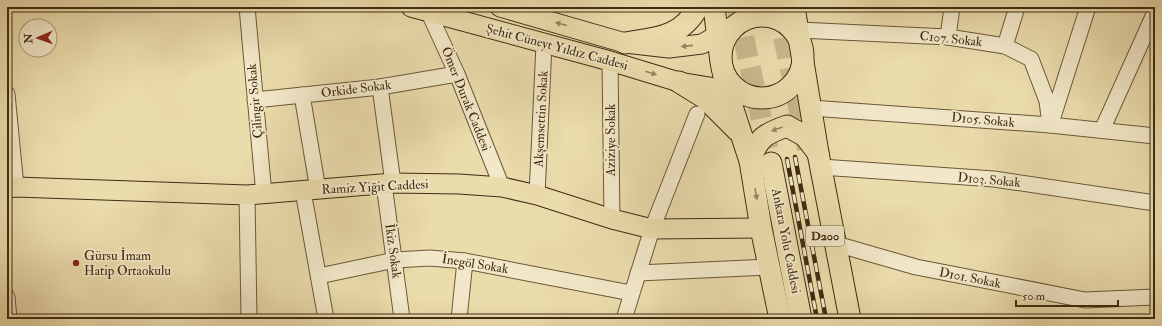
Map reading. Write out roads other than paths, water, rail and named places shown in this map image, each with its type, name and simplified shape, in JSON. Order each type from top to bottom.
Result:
[{"type":"highway","points":[[625,43],[667,36],[692,19],[698,7]]},
{"type":"highway","points":[[714,7],[727,30],[721,62],[724,74],[734,91],[742,136],[750,161],[761,228],[780,319]]},
{"type":"highway","points":[[794,7],[811,108],[816,158],[836,244],[850,319]]},
{"type":"highway","points":[[727,30],[746,19],[758,16],[770,17],[781,21],[795,34],[802,50],[800,73],[794,83],[785,91],[774,96],[763,98],[751,97],[734,91]]},
{"type":"highway","points":[[679,82],[705,98],[742,136]]},
{"type":"highway","points":[[750,161],[756,144],[768,132],[787,126],[805,136],[816,158]]},
{"type":"highway","name":"D200","points":[[816,158],[841,319]]},
{"type":"highway","name":"Ankara Yolu Caddesi","points":[[771,163],[801,319]]},
{"type":"main road","points":[[500,7],[625,43],[669,48],[702,44],[727,30]]},
{"type":"main road","name":"Şehit Cüneyt Yıldız Caddesi","points":[[420,9],[610,61],[679,82],[734,91]]},
{"type":"main road","name":"Ramiz Yiğit Caddesi","points":[[11,188],[256,195],[388,184],[459,184],[502,187],[537,194],[612,220],[652,229],[761,228]]},
{"type":"street","name":"Çilingir Sokak","points":[[247,7],[255,100],[256,195],[249,319]]},
{"type":"street","points":[[948,37],[952,7]]},
{"type":"street","points":[[1005,46],[1017,7]]},
{"type":"street","points":[[1050,125],[1088,7]]},
{"type":"street","name":"Ömer Durak Caddesi","points":[[420,9],[457,74],[502,187]]},
{"type":"street","points":[[1102,130],[1155,12]]},
{"type":"street","name":"C107. Sokak","points":[[799,30],[948,37],[1005,46],[1031,59],[1047,101],[1050,125]]},
{"type":"street","name":"Akşemsettin Sokak","points":[[537,194],[544,44]]},
{"type":"street","name":"Aziziye Sokak","points":[[610,61],[612,220]]},
{"type":"street","name":"Orkide Sokak","points":[[255,100],[380,86],[457,74]]},
{"type":"street","name":"İkiz Sokak","points":[[380,86],[395,260],[402,319]]},
{"type":"street","points":[[7,94],[11,188]]},
{"type":"street","points":[[302,95],[318,276],[326,319]]},
{"type":"street","name":"D105. Sokak","points":[[811,108],[1050,125],[1155,136]]},
{"type":"street","points":[[624,319],[652,229],[697,114]]},
{"type":"street","name":"D103. Sokak","points":[[816,158],[994,179],[1155,204]]},
{"type":"street","name":"D101. Sokak","points":[[836,244],[916,267],[1085,300],[1155,297]]},
{"type":"street","name":"İnegöl Sokak","points":[[318,276],[395,260],[430,258],[465,261],[631,294]]},
{"type":"street","points":[[459,319],[465,261]]},
{"type":"street","points":[[638,273],[769,268]]},
{"type":"street","points":[[7,297],[9,319]]},
{"type":"tunnel","points":[[737,7],[771,163]]},
{"type":"tunnel","points":[[777,7],[808,151]]},
{"type":"railway","points":[[795,157],[826,319]]},
{"type":"railway","points":[[787,159],[817,319]]},
{"type":"place","name":"Gürsu İmam Hatip Ortaokulu","points":[[76,263]]}]
